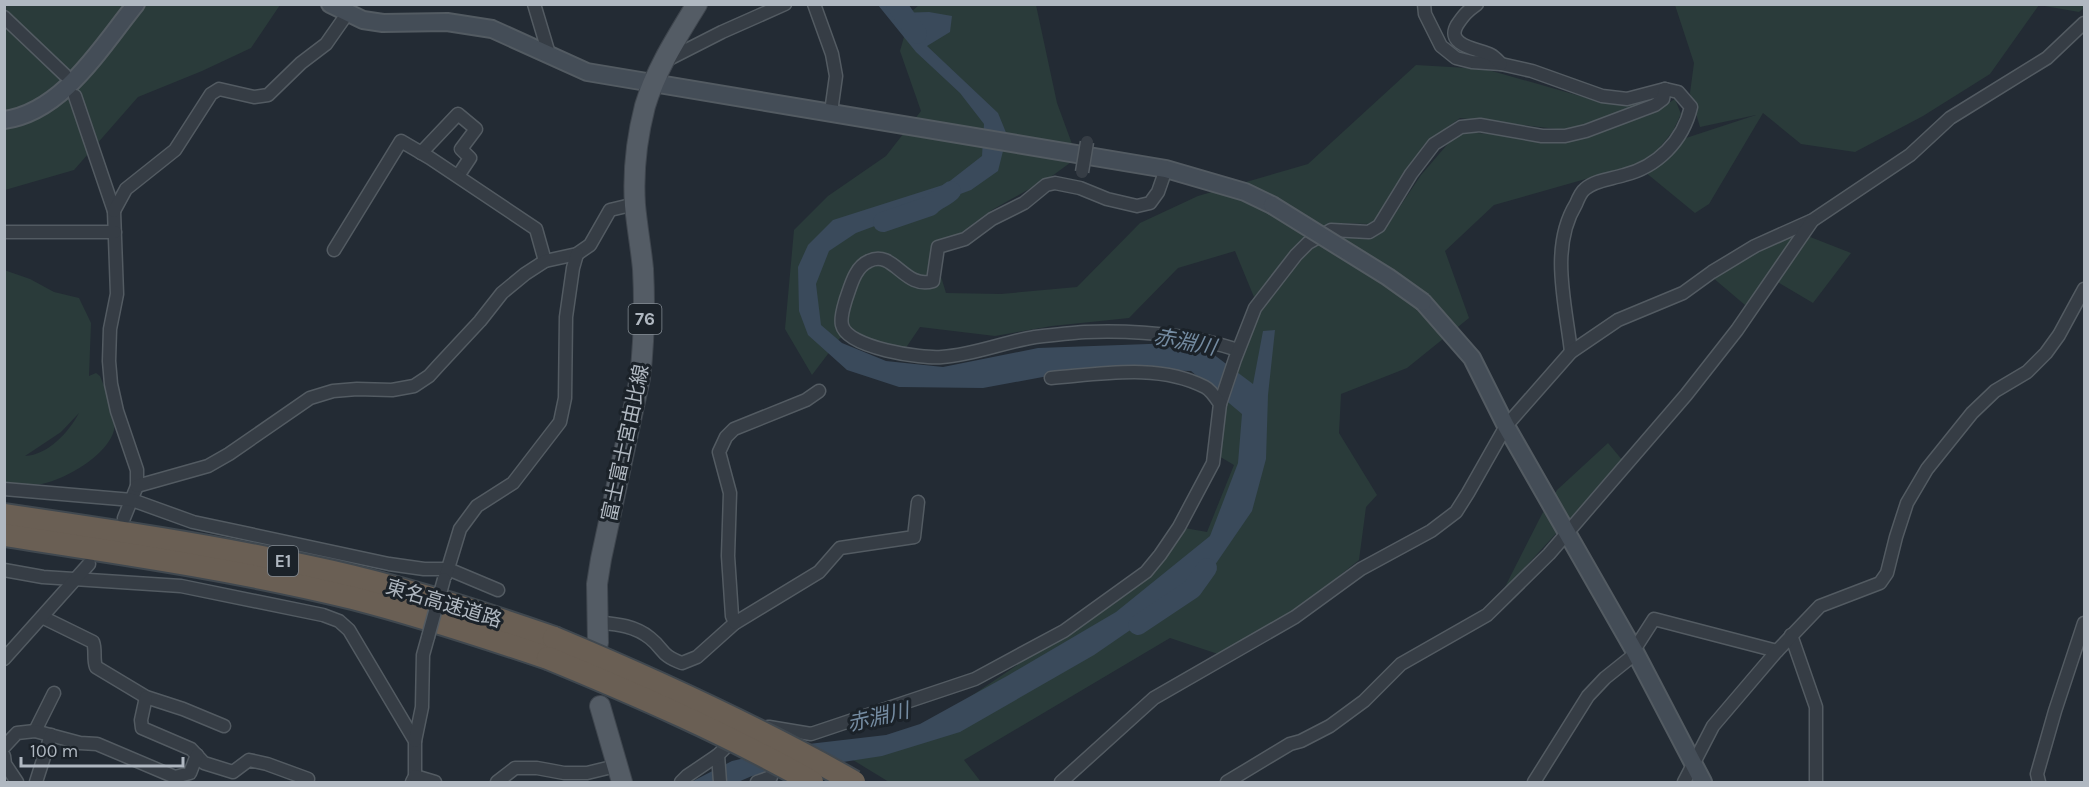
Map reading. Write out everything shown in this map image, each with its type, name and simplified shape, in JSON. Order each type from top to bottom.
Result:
[{"type":"highway","name":"東名高速道路","points":[[4,515],[161,538],[310,567],[386,585],[468,609],[551,648],[812,783]]},
{"type":"highway","name":"東名高速道路","points":[[4,536],[213,568],[282,582],[551,648],[648,677],[733,717],[854,783]]},
{"type":"main road","name":"富士富士宮由比線","points":[[597,643],[597,584],[640,378],[643,351],[645,322],[643,267],[635,204],[640,133],[653,83],[662,63],[697,4]]},
{"type":"main road","points":[[600,706],[619,774]]},
{"type":"street","points":[[4,120],[27,115],[54,99],[77,76],[136,4]]},
{"type":"street","points":[[330,4],[363,20],[383,23],[447,22],[492,29],[587,72],[1166,169],[1245,192],[1272,205],[1379,271],[1423,302],[1472,358],[1506,426],[1635,652],[1703,783]]},
{"type":"street","points":[[534,4],[549,54]]},
{"type":"street","points":[[662,63],[722,32],[785,4]]},
{"type":"street","points":[[814,4],[836,76],[831,112]]},
{"type":"street","points":[[1424,4],[1425,14],[1441,46],[1456,58],[1472,62],[1502,64],[1532,71],[1602,96],[1627,99],[1665,89],[1678,92],[1691,107],[1687,123],[1666,153],[1641,171],[1597,183],[1584,189],[1572,210],[1563,241],[1561,282],[1571,352]]},
{"type":"street","points":[[1477,4],[1466,12],[1460,21],[1455,30],[1456,38],[1460,44],[1492,55],[1502,64]]},
{"type":"street","points":[[114,211],[126,189],[175,150],[211,94],[219,89],[254,97],[268,95],[301,63],[326,44],[347,14]]},
{"type":"street","points":[[4,17],[65,75]]},
{"type":"street","points":[[1061,783],[1154,698],[1295,617],[1361,569],[1431,531],[1456,512],[1506,426],[1571,352],[1618,320],[1683,293],[1755,246],[1813,220],[1910,154],[1950,118],[2047,58],[2085,23]]},
{"type":"street","points":[[681,783],[687,776],[718,761],[740,732],[769,727],[811,734],[975,679],[1064,631],[1146,572],[1179,527],[1213,463],[1220,404],[1255,308],[1296,255],[1313,239],[1331,230],[1369,232],[1379,226],[1411,174],[1434,144],[1461,127],[1480,125],[1542,136],[1565,136],[1586,131],[1655,105],[1663,99],[1665,89]]},
{"type":"street","points":[[75,96],[114,211],[117,294],[110,329],[109,361],[117,411],[136,470],[137,486],[124,518]]},
{"type":"street","points":[[421,153],[458,114],[476,129],[461,149],[470,158],[458,177]]},
{"type":"street","points":[[334,250],[400,141],[536,229],[545,261]]},
{"type":"street","points":[[1080,188],[1086,142]]},
{"type":"street","points":[[1166,169],[1158,192],[1150,202],[1137,206],[1107,199],[1080,188],[1055,183],[1046,185],[1024,203],[992,219],[965,239],[938,247],[933,281],[925,284],[912,280],[889,262],[881,259],[860,265],[845,301],[842,327],[849,336],[898,354],[940,357],[1035,337],[1085,332],[1174,334],[1210,341],[1236,355]]},
{"type":"street","points":[[137,486],[208,466],[310,398],[333,391],[392,390],[414,386],[429,376],[480,321],[502,293],[525,274],[545,261],[577,254],[590,245],[610,210],[635,204]]},
{"type":"street","points":[[1227,783],[1290,744],[1330,726],[1364,701],[1401,664],[1487,615],[1549,554],[1686,395],[1737,330],[1813,220]]},
{"type":"street","points":[[4,232],[116,232]]},
{"type":"street","points":[[435,783],[413,779],[415,741],[422,707],[423,655],[460,529],[477,506],[513,483],[560,422],[565,398],[566,317],[577,254]]},
{"type":"street","points":[[1683,783],[1713,726],[1791,635],[1820,606],[1880,583],[1887,573],[1907,503],[1927,469],[1972,413],[1995,392],[2027,372],[2046,353],[2085,289]]},
{"type":"street","points":[[1052,378],[1120,373],[1169,374],[1207,388],[1220,404]]},
{"type":"street","points":[[735,623],[732,616],[728,556],[730,493],[719,452],[726,437],[734,429],[806,400],[819,391]]},
{"type":"street","points":[[4,489],[132,500],[194,522],[389,564],[424,569],[498,590]]},
{"type":"street","points":[[596,622],[627,625],[650,638],[667,658],[682,663],[697,657],[735,623],[819,572],[840,548],[914,537],[918,502]]},
{"type":"street","points":[[4,659],[89,564]]},
{"type":"street","points":[[4,570],[43,577],[181,586],[323,615],[339,621],[349,630],[415,741]]},
{"type":"street","points":[[42,617],[93,642],[96,648],[94,659],[96,667],[146,697],[224,726]]},
{"type":"street","points":[[1534,783],[1588,696],[1635,652],[1654,619],[1777,651]]},
{"type":"street","points":[[2040,783],[2037,774],[2055,711],[2085,623]]},
{"type":"street","points":[[1791,635],[1816,707],[1816,783]]},
{"type":"street","points":[[35,731],[54,693]]},
{"type":"street","points":[[146,697],[141,720],[142,728],[191,749],[204,763],[233,772],[249,760],[267,764],[311,781]]},
{"type":"street","points":[[4,747],[17,733],[35,731],[80,743],[97,744],[175,777],[190,773],[197,755]]},
{"type":"street","points":[[36,783],[51,735]]},
{"type":"street","points":[[4,756],[5,764],[17,783]]},
{"type":"street","points":[[718,761],[720,783]]},
{"type":"street","points":[[497,783],[515,768],[537,768],[564,778],[587,773],[619,774]]},
{"type":"street","points":[[757,783],[771,777]]},
{"type":"shaded area","points":[[5,5],[280,5],[251,48],[138,97],[74,170],[5,190]]},
{"type":"shaded area","points":[[919,5],[1036,5],[1057,103],[1075,152],[1074,160],[1052,176],[992,210],[958,235],[931,244],[946,293],[1001,294],[1077,287],[1140,223],[1198,196],[1308,164],[1416,65],[1485,69],[1601,102],[1639,103],[1640,106],[1565,130],[1460,118],[1424,145],[1373,224],[1333,223],[1306,237],[1254,297],[1235,251],[1178,268],[1129,318],[1052,326],[995,336],[920,327],[903,352],[840,338],[812,375],[785,329],[794,230],[828,196],[886,156],[921,111],[900,51],[911,12]]},
{"type":"shaded area","points":[[1675,5],[2039,5],[1990,74],[1923,116],[1855,152],[1801,144],[1763,113],[1709,204],[1695,213],[1645,172],[1683,139],[1756,115],[1700,127],[1690,93],[1694,63]]},
{"type":"shaded area","points":[[2039,5],[2084,5],[2084,8],[2079,12]]},
{"type":"shaded area","points":[[1675,99],[1681,114],[1673,131],[1649,161],[1494,205],[1445,251],[1469,318],[1407,368],[1341,394],[1339,433],[1377,495],[1366,507],[1359,560],[1278,625],[1218,654],[1170,638],[964,760],[981,782],[889,782],[853,760],[900,744],[1029,657],[1146,572],[1179,527],[1207,532],[1234,465],[1217,455],[1232,376],[1261,309],[1284,277],[1319,238],[1349,235],[1371,238],[1385,229],[1421,175],[1452,139],[1465,132],[1563,140],[1647,116]]},
{"type":"shaded area","points":[[1800,233],[1851,253],[1813,303],[1771,278],[1745,305],[1712,277],[1765,244]]},
{"type":"shaded area","points":[[4,270],[30,279],[54,292],[79,298],[91,323],[89,376],[96,373],[100,376],[111,402],[115,423],[114,430],[104,448],[74,471],[42,484],[5,484]],"holes":[[[79,413],[64,435],[50,447],[34,455],[25,456],[61,432]]]},
{"type":"shaded area","points":[[1608,443],[1623,461],[1503,591],[1542,514],[1557,490]]},
{"type":"water","points":[[878,5],[893,5],[897,13],[929,12],[952,16],[950,32],[927,46],[998,113],[1007,135],[998,171],[971,190],[856,233],[829,251],[816,284],[821,325],[842,343],[886,361],[943,367],[1038,348],[1176,343],[1213,354],[1253,384],[1263,331],[1275,330],[1268,395],[1266,459],[1252,511],[1206,578],[1094,655],[960,732],[882,756],[752,776],[738,782],[691,782],[732,761],[800,745],[886,735],[920,724],[1007,676],[1116,612],[1210,536],[1238,463],[1242,414],[1191,371],[1091,368],[983,388],[899,387],[847,370],[808,335],[799,311],[798,267],[808,245],[833,220],[946,184],[982,156],[984,124],[960,93],[916,52]]},
{"type":"waterway","name":"赤淵川","points":[[896,4],[917,34]]},
{"type":"waterway","name":"赤淵川","points":[[883,222],[930,206],[951,191]]},
{"type":"waterway","name":"赤淵川","points":[[1138,625],[1192,589],[1207,568]]}]
